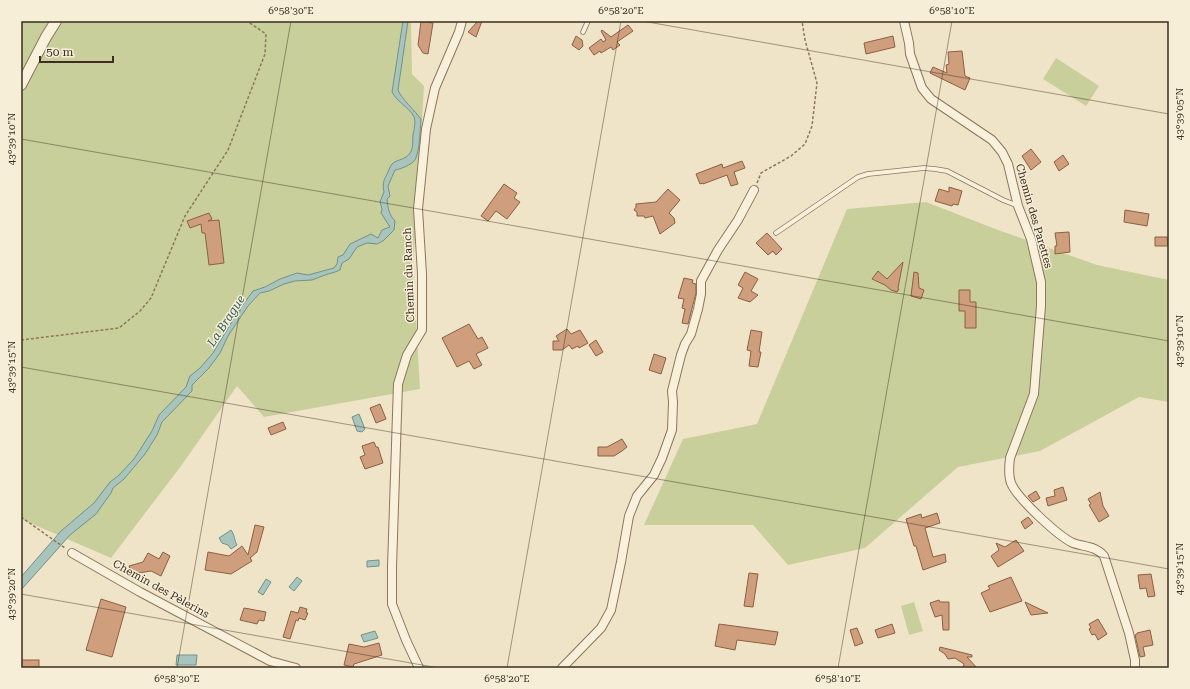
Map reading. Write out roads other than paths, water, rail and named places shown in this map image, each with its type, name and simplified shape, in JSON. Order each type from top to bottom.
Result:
[{"type":"street","points":[[21,85],[56,21]]},
{"type":"street","name":"Chemin du Ranch","points":[[419,668],[392,604],[398,384],[407,355],[422,330],[422,274],[418,209],[426,129],[434,88],[459,32],[462,21]]},
{"type":"street","name":"Chemin des Parettes","points":[[904,21],[910,54],[922,88],[931,99],[992,140],[1002,152],[1008,164],[1018,206],[1031,239],[1041,282],[1041,306],[1034,394],[1010,458],[1009,469],[1011,481],[1015,490],[1037,514],[1067,540],[1096,549],[1104,556],[1129,633],[1135,660],[1135,668]]},
{"type":"street","points":[[562,668],[601,628],[611,610],[622,562],[629,516],[637,496],[654,475],[672,430],[672,391],[681,355],[691,334],[698,309],[701,294],[701,281],[718,250],[738,220],[754,190]]},
{"type":"street","name":"Chemin des Pèlerins","points":[[72,553],[140,592],[270,661],[296,668]]},
{"type":"lane","points":[[583,32],[588,21]]},
{"type":"lane","points":[[776,233],[858,177],[868,174],[924,168],[947,172],[1018,206]]},
{"type":"water","points":[[403,21],[408,21],[398,90],[421,119],[417,156],[411,164],[395,170],[388,186],[390,196],[387,199],[387,202],[390,214],[395,221],[394,230],[383,241],[377,244],[367,243],[357,247],[349,259],[342,263],[340,270],[312,280],[295,281],[284,284],[269,291],[260,293],[248,306],[228,336],[220,353],[209,368],[192,385],[192,391],[162,422],[157,435],[145,454],[124,479],[113,488],[96,514],[70,535],[21,590],[21,577],[61,531],[94,503],[110,482],[118,476],[134,459],[152,431],[159,415],[186,387],[190,376],[200,368],[213,353],[237,313],[253,291],[297,273],[308,275],[334,268],[337,264],[338,257],[343,255],[350,244],[371,234],[378,238],[382,230],[390,227],[381,213],[382,209],[380,202],[384,192],[383,186],[392,164],[406,157],[411,151],[415,124],[415,119],[410,111],[394,96],[392,92]]},
{"type":"water","points":[[359,414],[365,429],[362,432],[357,431],[352,417]]},
{"type":"water","points":[[231,530],[237,545],[231,549],[228,545],[222,543],[219,538]]},
{"type":"water","points":[[379,560],[379,566],[367,567],[367,561]]},
{"type":"water","points":[[297,577],[302,581],[294,591],[289,587]]},
{"type":"water","points":[[266,579],[271,582],[263,595],[258,592]]},
{"type":"water","points":[[375,631],[378,638],[364,642],[361,635]]},
{"type":"water","points":[[177,655],[197,655],[196,665],[176,665]]},
{"type":"water label","name":"La Brague","points":[[226,321]]}]
